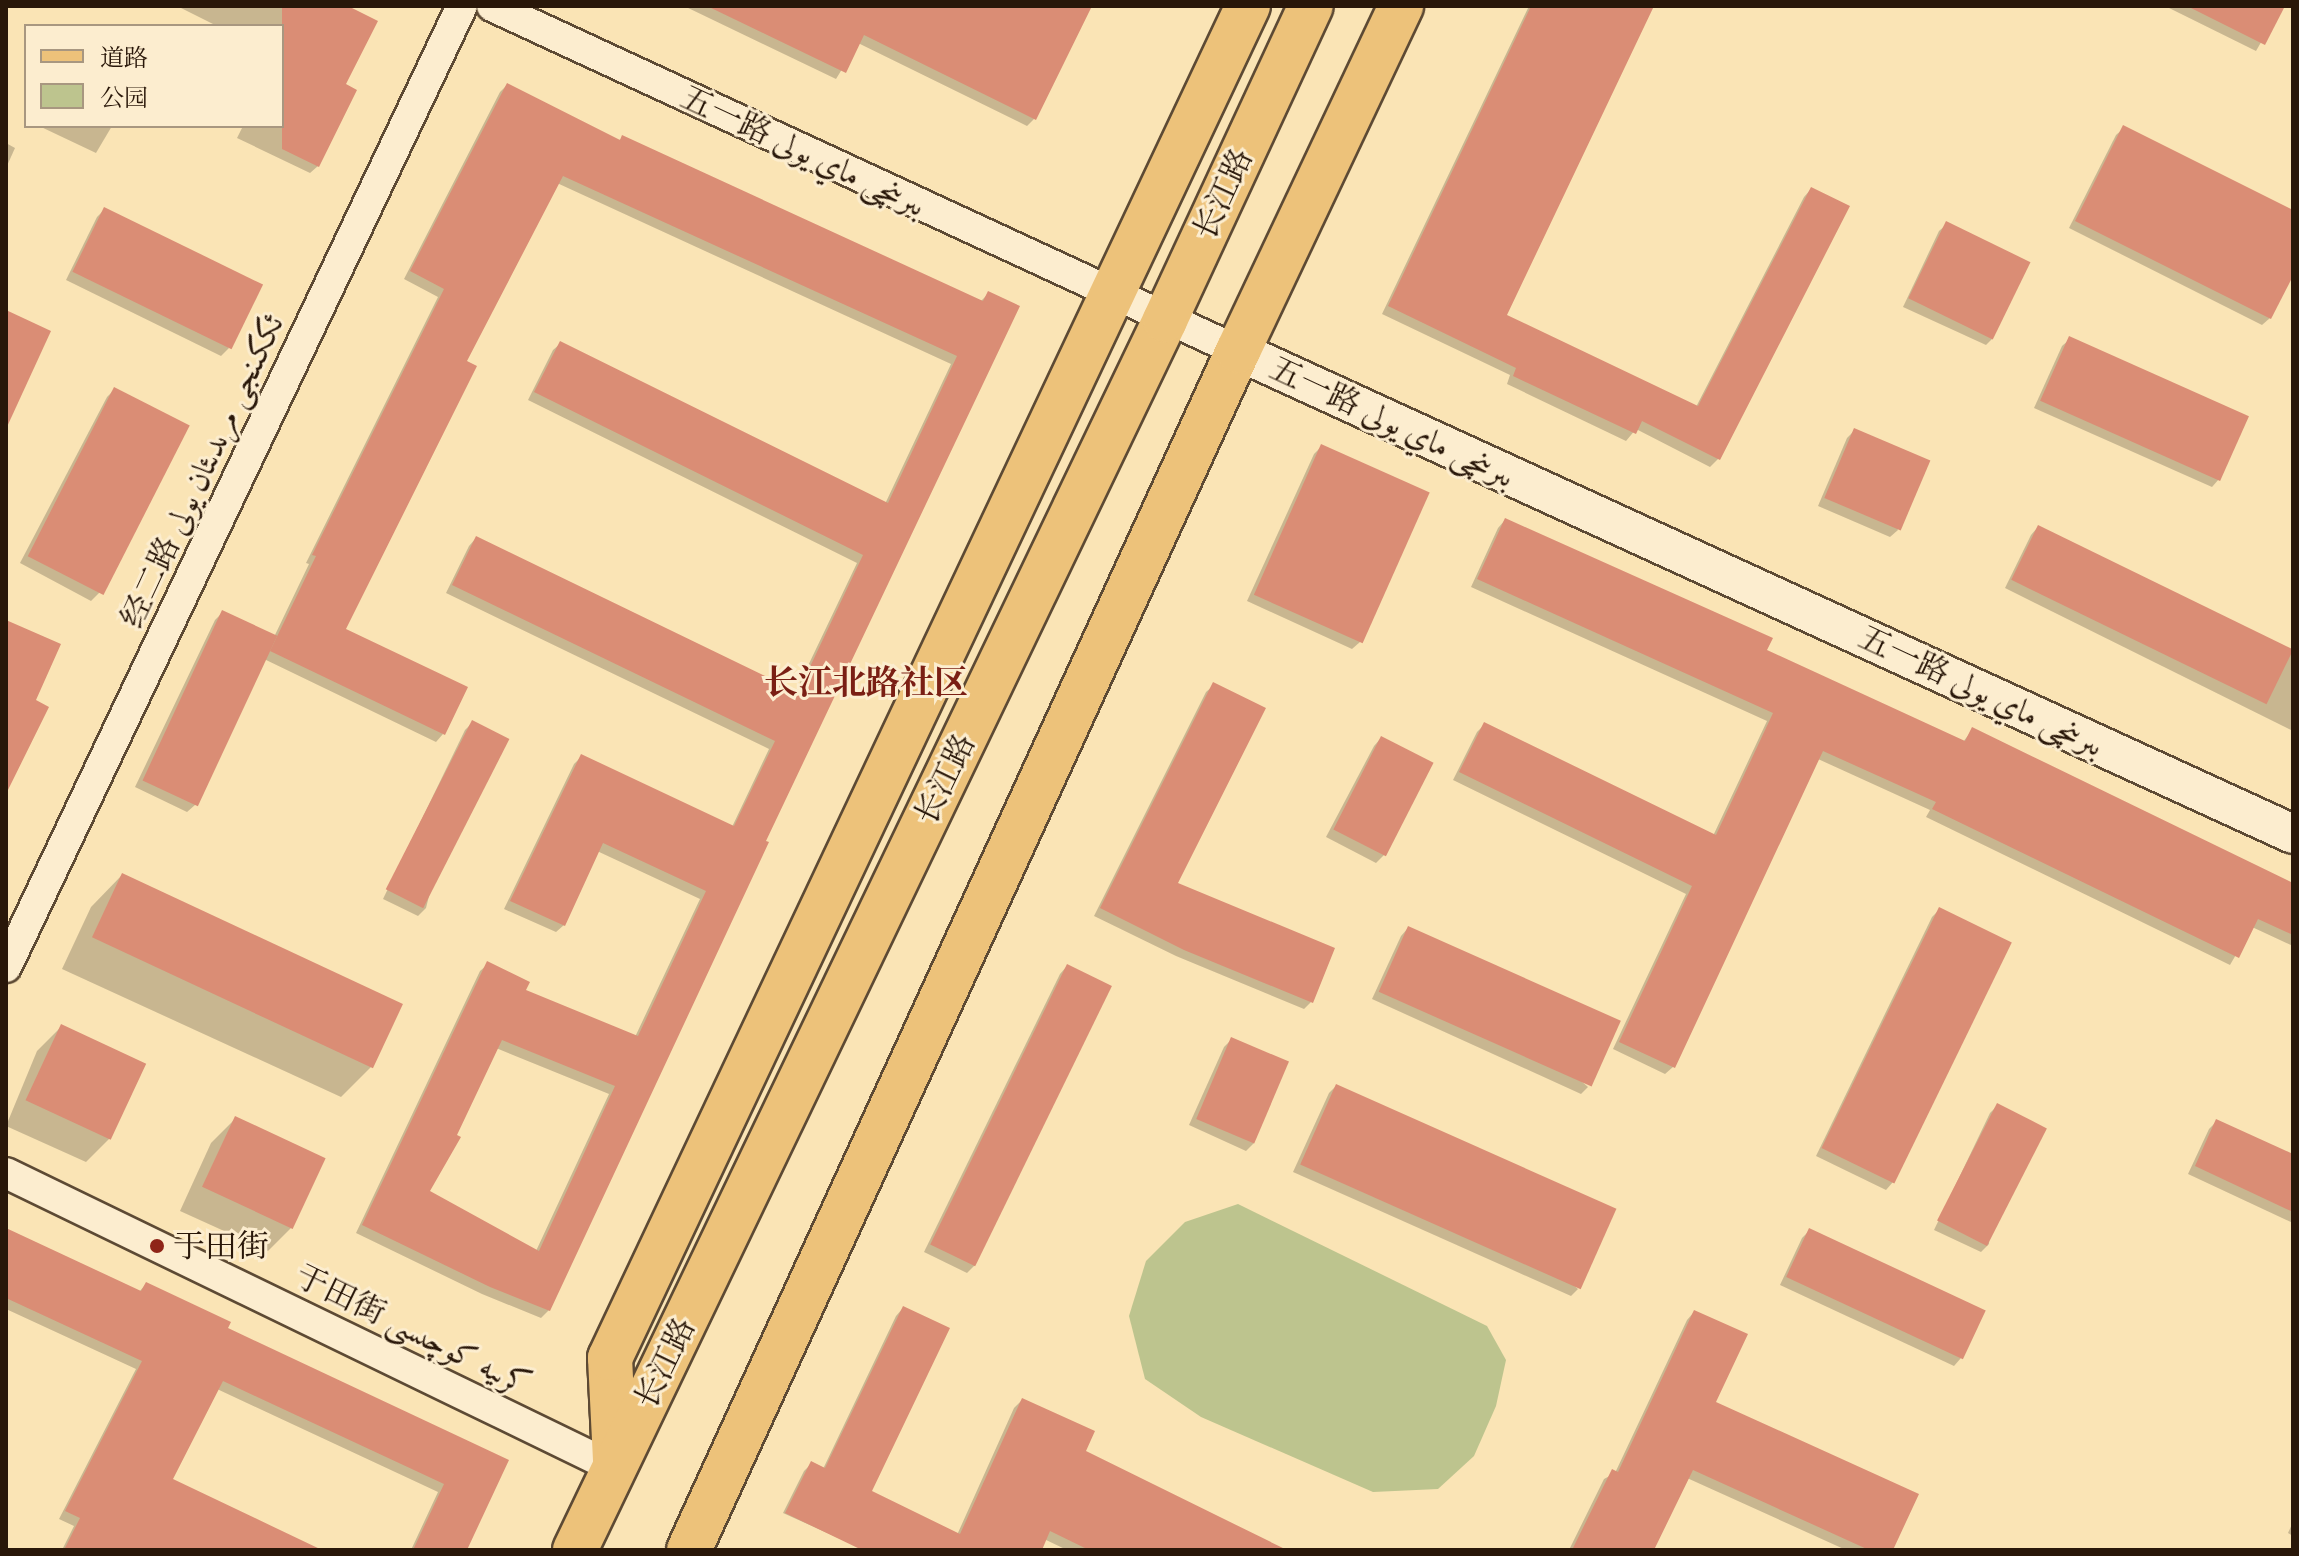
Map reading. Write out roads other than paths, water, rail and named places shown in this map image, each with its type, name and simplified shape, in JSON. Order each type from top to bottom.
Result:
[{"type":"main road","points":[[615,1468],[610,1358],[1248,6]]},
{"type":"main road","name":"长江路","points":[[575,1550],[1165,320],[1311,6]]},
{"type":"main road","points":[[689,1550],[1238,351],[1401,6]]},
{"type":"street","name":"经二路 ئككىنجى مرىدىئان يولى","points":[[6,967],[462,6]]},
{"type":"street","name":"五一路 بىرىنچى ماي يولى","points":[[492,6],[1165,320],[2293,834]]},
{"type":"street","name":"于田街 كرىيە كوچىسى","points":[[6,1173],[615,1468]]},
{"type":"place","name":"于田街","points":[[157,1246]]},
{"type":"district","name":"长江北路社区","points":[[866,682]]}]
